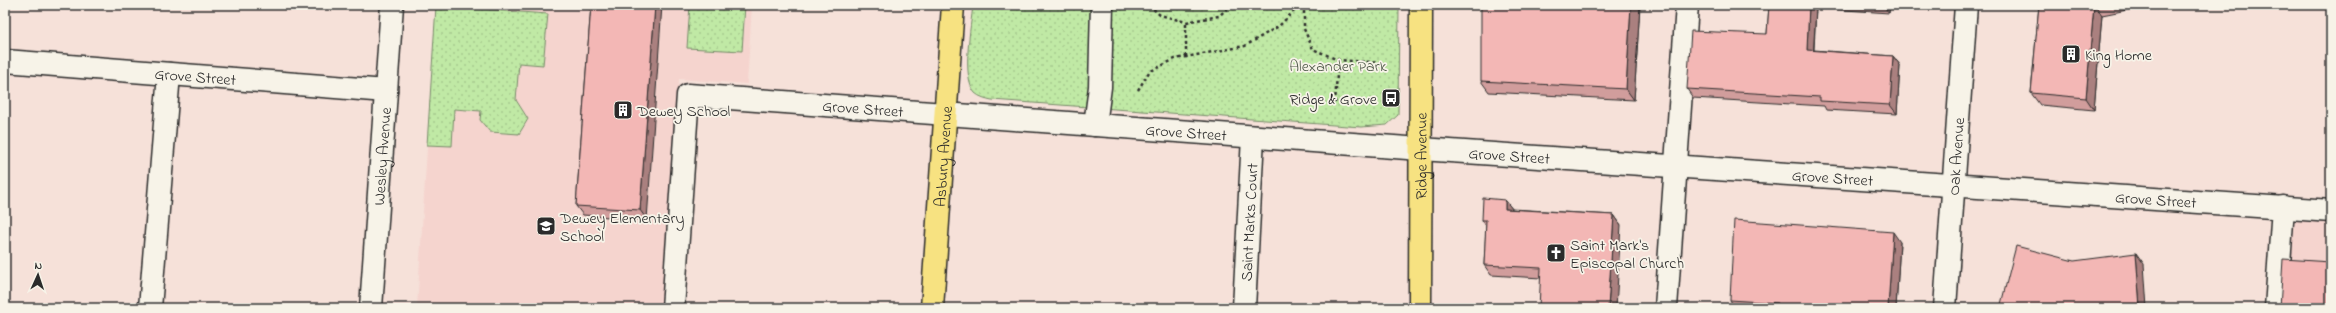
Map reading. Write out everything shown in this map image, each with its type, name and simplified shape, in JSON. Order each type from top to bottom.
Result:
[{"type":"main road","name":"Asbury Avenue","points":[[932,308],[944,114],[953,5]]},
{"type":"main road","name":"Ridge Avenue","points":[[1420,308],[1421,5]]},
{"type":"street","name":"Wesley Avenue","points":[[371,308],[392,5]]},
{"type":"street","points":[[1095,125],[1100,87],[1102,5]]},
{"type":"street","points":[[1666,308],[1688,5]]},
{"type":"street","name":"Oak Avenue","points":[[1945,308],[1966,5]]},
{"type":"street","name":"Grove Street","points":[[5,60],[386,91]]},
{"type":"street","points":[[150,308],[169,74]]},
{"type":"street","name":"Grove Street","points":[[674,308],[688,95],[1421,149],[2331,211]]},
{"type":"street","name":"Saint Marks Court","points":[[1244,308],[1253,137]]},
{"type":"street","points":[[2276,308],[2283,207]]},
{"type":"path","points":[[1149,5],[1160,15],[1186,22],[1219,16],[1231,5]]},
{"type":"path","points":[[1138,90],[1149,72],[1174,59],[1245,46],[1279,26],[1300,5]]},
{"type":"path","points":[[1304,5],[1304,28],[1313,49],[1338,60],[1384,62]]},
{"type":"path","points":[[1186,22],[1186,58]]},
{"type":"path","points":[[1336,103],[1338,60]]},
{"type":"shaded area","name":"Dewey Elementary School","points":[[436,5],[752,5],[747,84],[679,79],[665,308],[417,308]]},
{"type":"shaded area","points":[[2279,203],[2331,207],[2331,308],[2272,308]]},
{"type":"green space","points":[[690,5],[745,5],[742,51],[687,48]]},
{"type":"green space","name":"Alexander Park","points":[[973,5],[1399,5],[1398,115],[1387,125],[1361,127],[988,99],[975,93],[968,76],[968,51]]},
{"type":"green space","points":[[436,6],[548,14],[543,65],[519,63],[516,100],[528,119],[519,134],[490,132],[480,120],[481,111],[454,109],[452,146],[427,145]]},
{"type":"building","name":"Dewey School","points":[[591,5],[655,5],[640,210],[576,206]]},
{"type":"building","points":[[1481,5],[1631,5],[1626,89],[1481,81]]},
{"type":"building","points":[[1769,5],[1809,5],[1807,50],[1893,56],[1890,105],[1820,101],[1820,97],[1687,89],[1691,31],[1767,34]]},
{"type":"building","name":"King Home","points":[[2039,5],[2094,5],[2086,98],[2031,93]]},
{"type":"building","name":"Saint Mark's Episcopal Church","points":[[1483,198],[1505,200],[1505,209],[1614,215],[1608,308],[1539,308],[1541,268],[1484,265],[1486,220],[1482,220]]},
{"type":"building","points":[[1734,220],[1893,232],[1888,308],[1777,308],[1778,303],[1730,300]]},
{"type":"building","points":[[2016,246],[2074,261],[2136,253],[2140,308],[2000,308]]},
{"type":"building","points":[[2283,259],[2331,262],[2331,308],[2280,308]]},
{"type":"place","name":"King Home","points":[[2071,54]]},
{"type":"place","name":"Ridge & Grove","points":[[1391,98]]},
{"type":"place","name":"Dewey School","points":[[623,110]]},
{"type":"place","name":"Dewey Elementary School","points":[[546,226]]},
{"type":"place","name":"Saint Mark's Episcopal Church","points":[[1556,253]]}]
